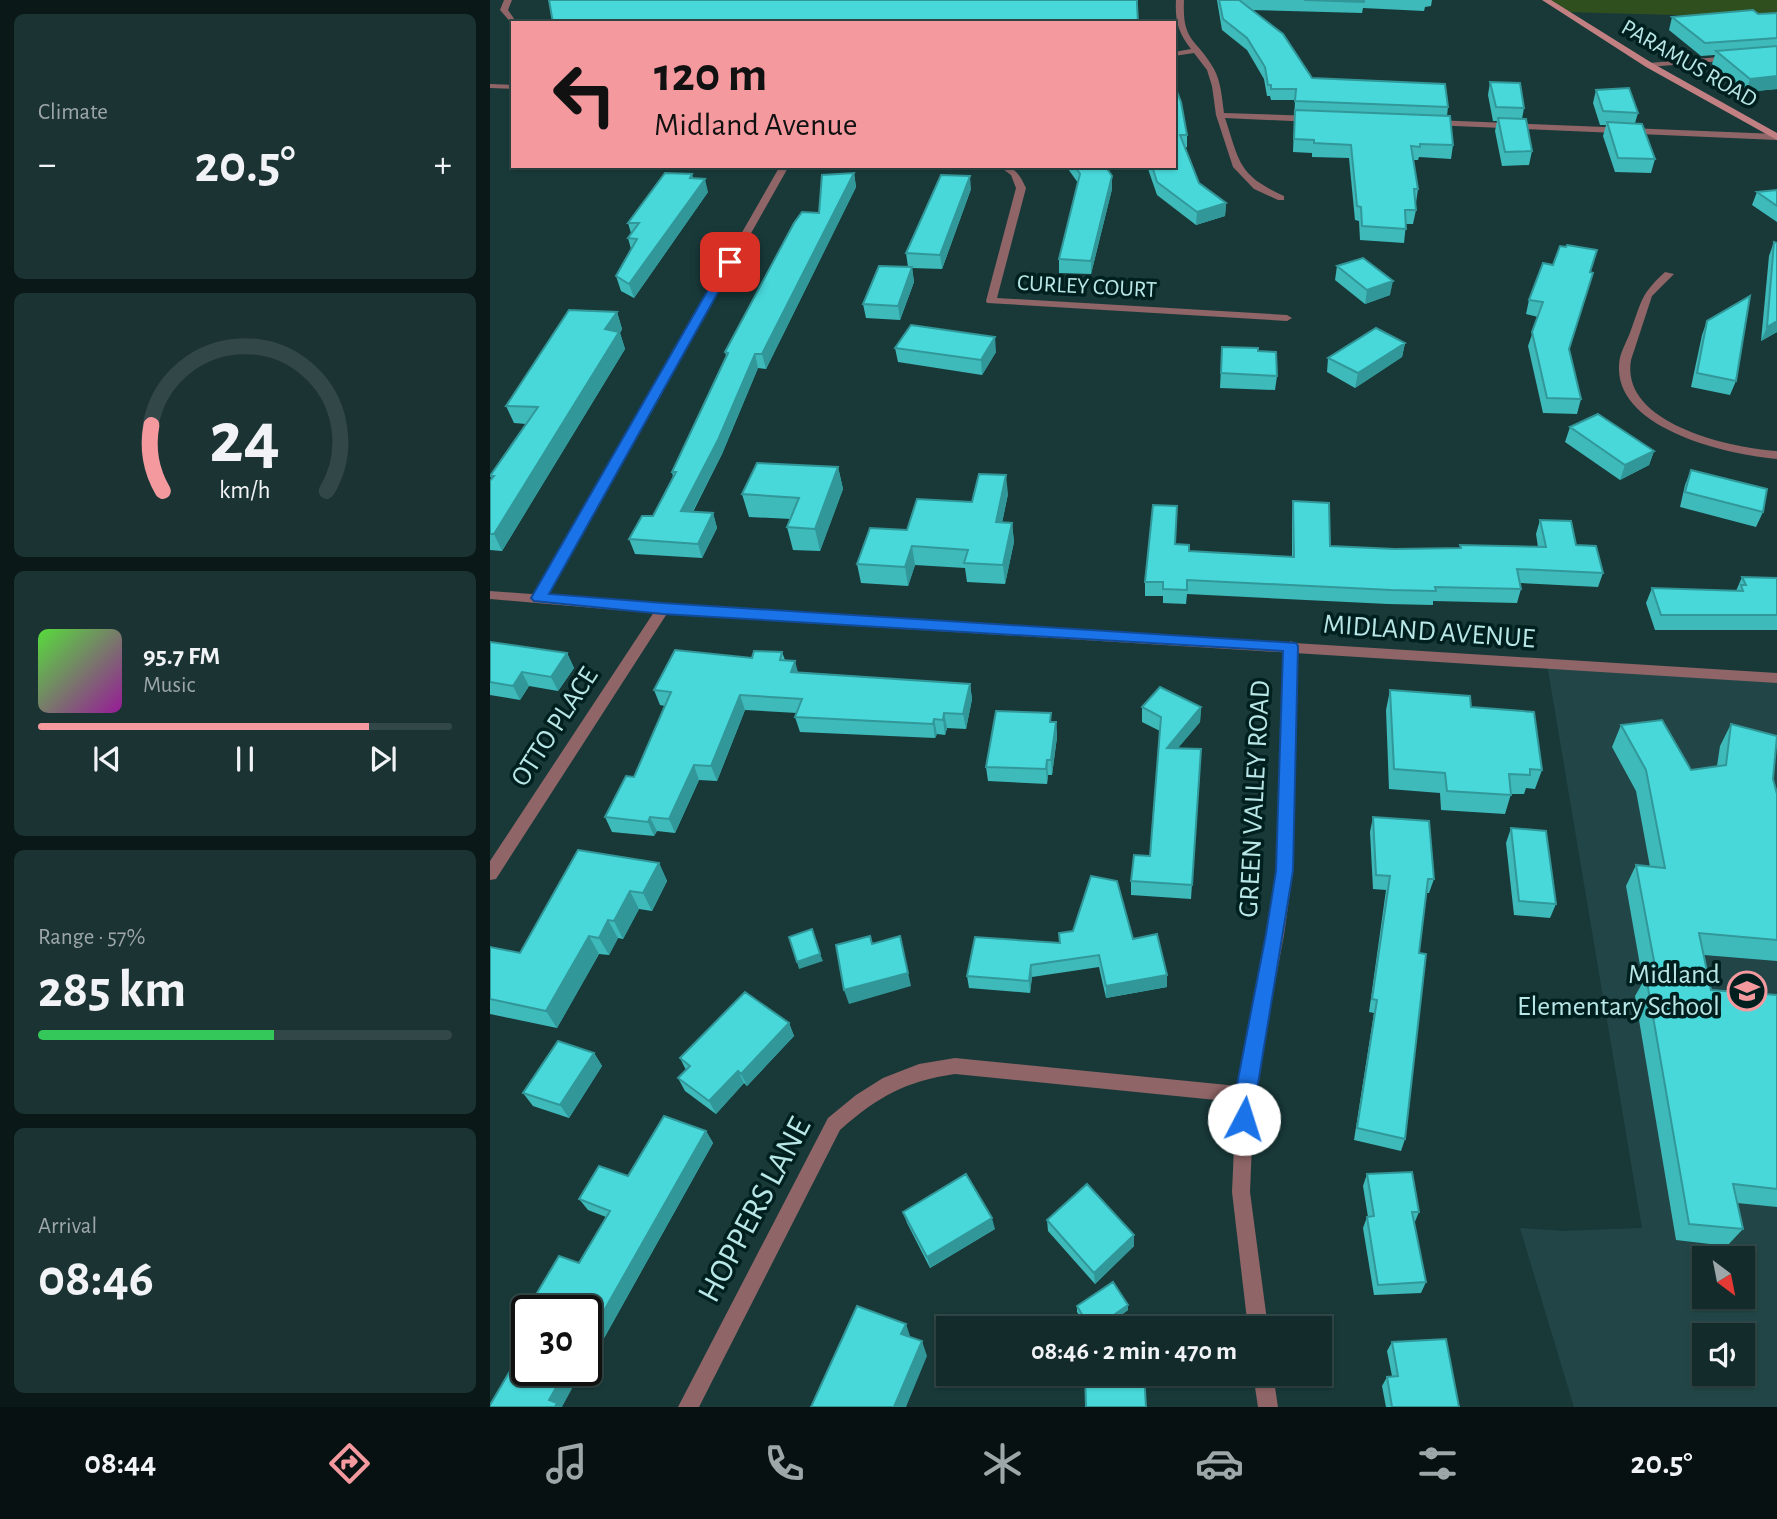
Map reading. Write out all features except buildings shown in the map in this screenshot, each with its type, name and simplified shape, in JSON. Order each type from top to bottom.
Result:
[{"type":"main road","name":"PARAMUS ROAD","points":[[1546,0],[1649,65],[1777,137]]},
{"type":"street","points":[[508,0],[503,10],[511,21]]},
{"type":"street","points":[[1180,0],[1179,21],[1194,51],[1211,70],[1220,115],[1237,167],[1257,187],[1281,198]]},
{"type":"street","points":[[1176,54],[1194,51]]},
{"type":"street","points":[[1649,65],[1739,57]]},
{"type":"street","points":[[490,86],[511,87]]},
{"type":"street","points":[[1220,115],[1329,119]]},
{"type":"street","points":[[1424,123],[1777,137]]},
{"type":"street","points":[[539,598],[784,168]]},
{"type":"street","name":"CURLEY COURT","points":[[1006,168],[1015,174],[1021,188],[991,301],[1287,318]]},
{"type":"street","points":[[1669,274],[1650,292],[1625,360],[1627,383],[1651,413],[1693,438],[1746,452],[1777,454]]},
{"type":"street","name":"MIDLAND AVENUE","points":[[490,595],[663,609],[1777,678]]},
{"type":"street","name":"OTTO PLACE","points":[[490,874],[663,609]]},
{"type":"street","name":"GREEN VALLEY ROAD","points":[[1256,1316],[1241,1192],[1245,1095],[1276,934],[1284,871],[1291,646]]},
{"type":"street","name":"HOPPERS LANE","points":[[688,1407],[834,1124],[860,1099],[888,1082],[923,1070],[955,1066],[1245,1095]]},
{"type":"street","points":[[1265,1386],[1268,1407]]},
{"type":"shaded area","points":[[1547,664],[1777,678],[1777,1407],[1574,1407],[1520,1228],[1562,1231],[1642,1228]]},
{"type":"green space","points":[[1546,0],[1777,0],[1777,16],[1565,12]]},
{"type":"place","name":"Midland Elementary School","points":[[1747,991]]},
{"type":"route","points":[[730,262],[539,598],[663,609],[1291,646],[1284,871],[1276,934],[1245,1095],[1244,1119]]}]
